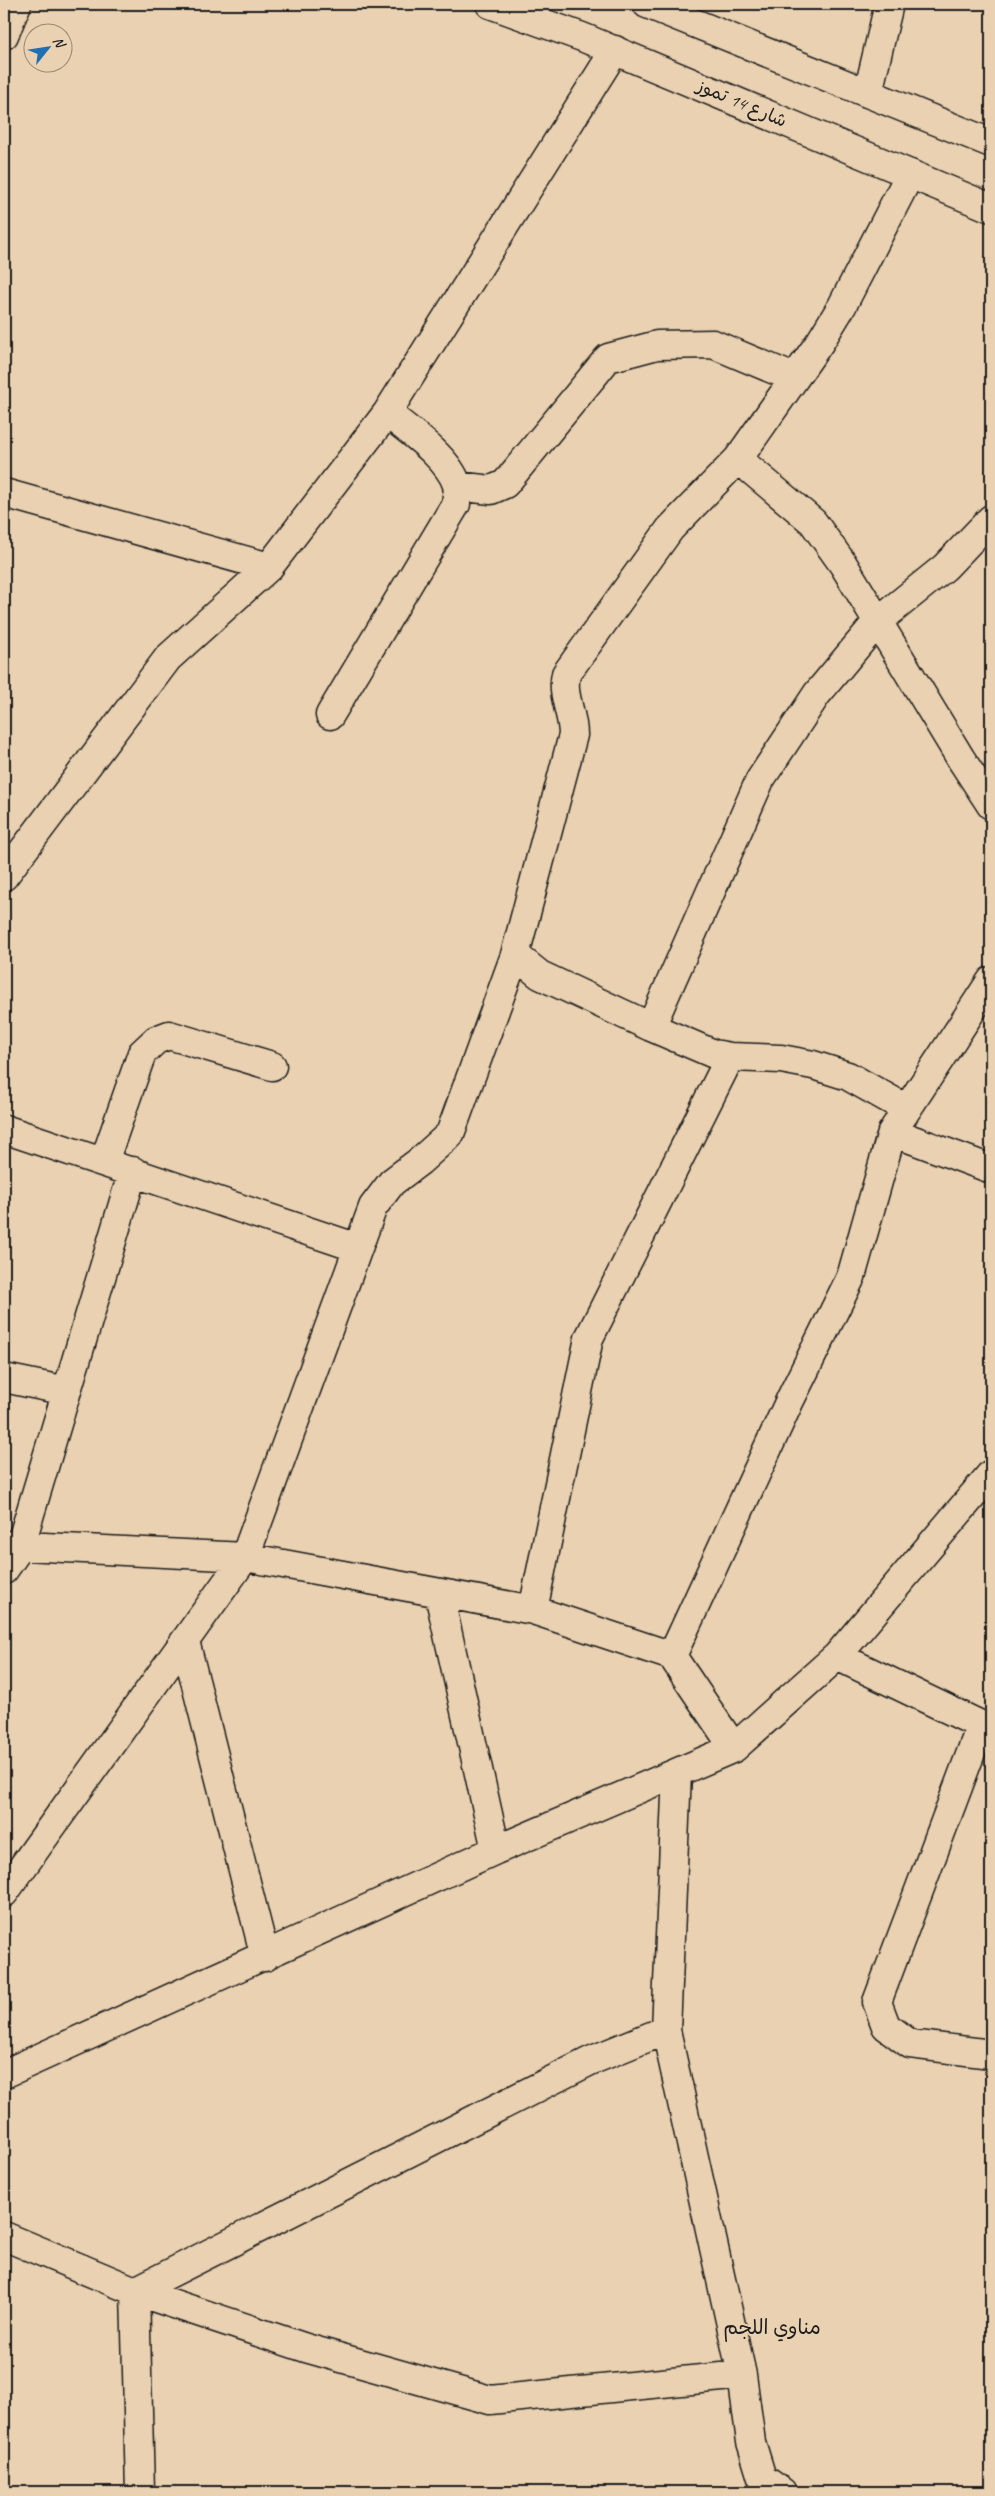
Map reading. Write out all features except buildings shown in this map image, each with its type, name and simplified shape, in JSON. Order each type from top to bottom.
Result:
[{"type":"street","points":[[4,35],[17,4]]},
{"type":"street","name":"شارع 14 تموز","points":[[490,4],[615,50],[991,208]]},
{"type":"street","points":[[647,4],[991,143]]},
{"type":"street","points":[[868,93],[889,4]]},
{"type":"street","points":[[4,876],[168,658],[269,567],[387,413],[615,50]]},
{"type":"street","points":[[4,1893],[245,1557],[373,1208],[392,1182],[420,1161],[450,1134],[515,955],[573,734],[573,721],[563,688],[566,674],[670,529],[738,459],[820,342],[842,306],[910,174]]},
{"type":"street","points":[[458,486],[491,490],[505,484],[608,358],[657,344],[712,344],[794,378]]},
{"type":"street","points":[[330,715],[456,504],[458,486],[445,465],[422,441],[387,413]]},
{"type":"street","points":[[738,459],[813,522],[843,564],[960,759],[991,805]]},
{"type":"street","points":[[4,493],[269,567]]},
{"type":"street","points":[[652,1027],[760,780],[817,694],[877,622],[945,567],[991,519]]},
{"type":"street","points":[[515,955],[540,975],[714,1054],[813,1065],[848,1076],[907,1109]]},
{"type":"street","points":[[672,1656],[790,1400],[851,1277],[892,1132],[991,981]]},
{"type":"street","points":[[104,1162],[142,1053],[156,1040],[169,1035],[272,1066]]},
{"type":"street","points":[[533,1610],[589,1338],[730,1057]]},
{"type":"street","points":[[4,1130],[133,1171],[358,1248]]},
{"type":"street","points":[[892,1132],[991,1169]]},
{"type":"street","points":[[4,1570],[67,1391],[133,1171]]},
{"type":"street","points":[[4,1378],[67,1391]]},
{"type":"street","points":[[4,2074],[496,1850],[734,1748],[837,1656],[991,1474]]},
{"type":"street","points":[[12,1546],[245,1557],[533,1610],[672,1656],[734,1748]]},
{"type":"street","points":[[439,1594],[496,1850]]},
{"type":"street","points":[[185,1641],[264,1957]]},
{"type":"street","points":[[837,1656],[986,1728],[877,2002],[886,2026],[910,2044],[991,2054]]},
{"type":"street","points":[[677,1773],[666,2030],[742,2375],[751,2442],[762,2478],[782,2492]]},
{"type":"street","points":[[135,2291],[590,2061],[666,2030]]},
{"type":"street","points":[[4,2236],[135,2291],[306,2348],[490,2400],[742,2375]]},
{"type":"street","points":[[135,2291],[140,2492]]},
{"type":"district","name":"مناوي اللجم","points":[[772,2327]]}]
